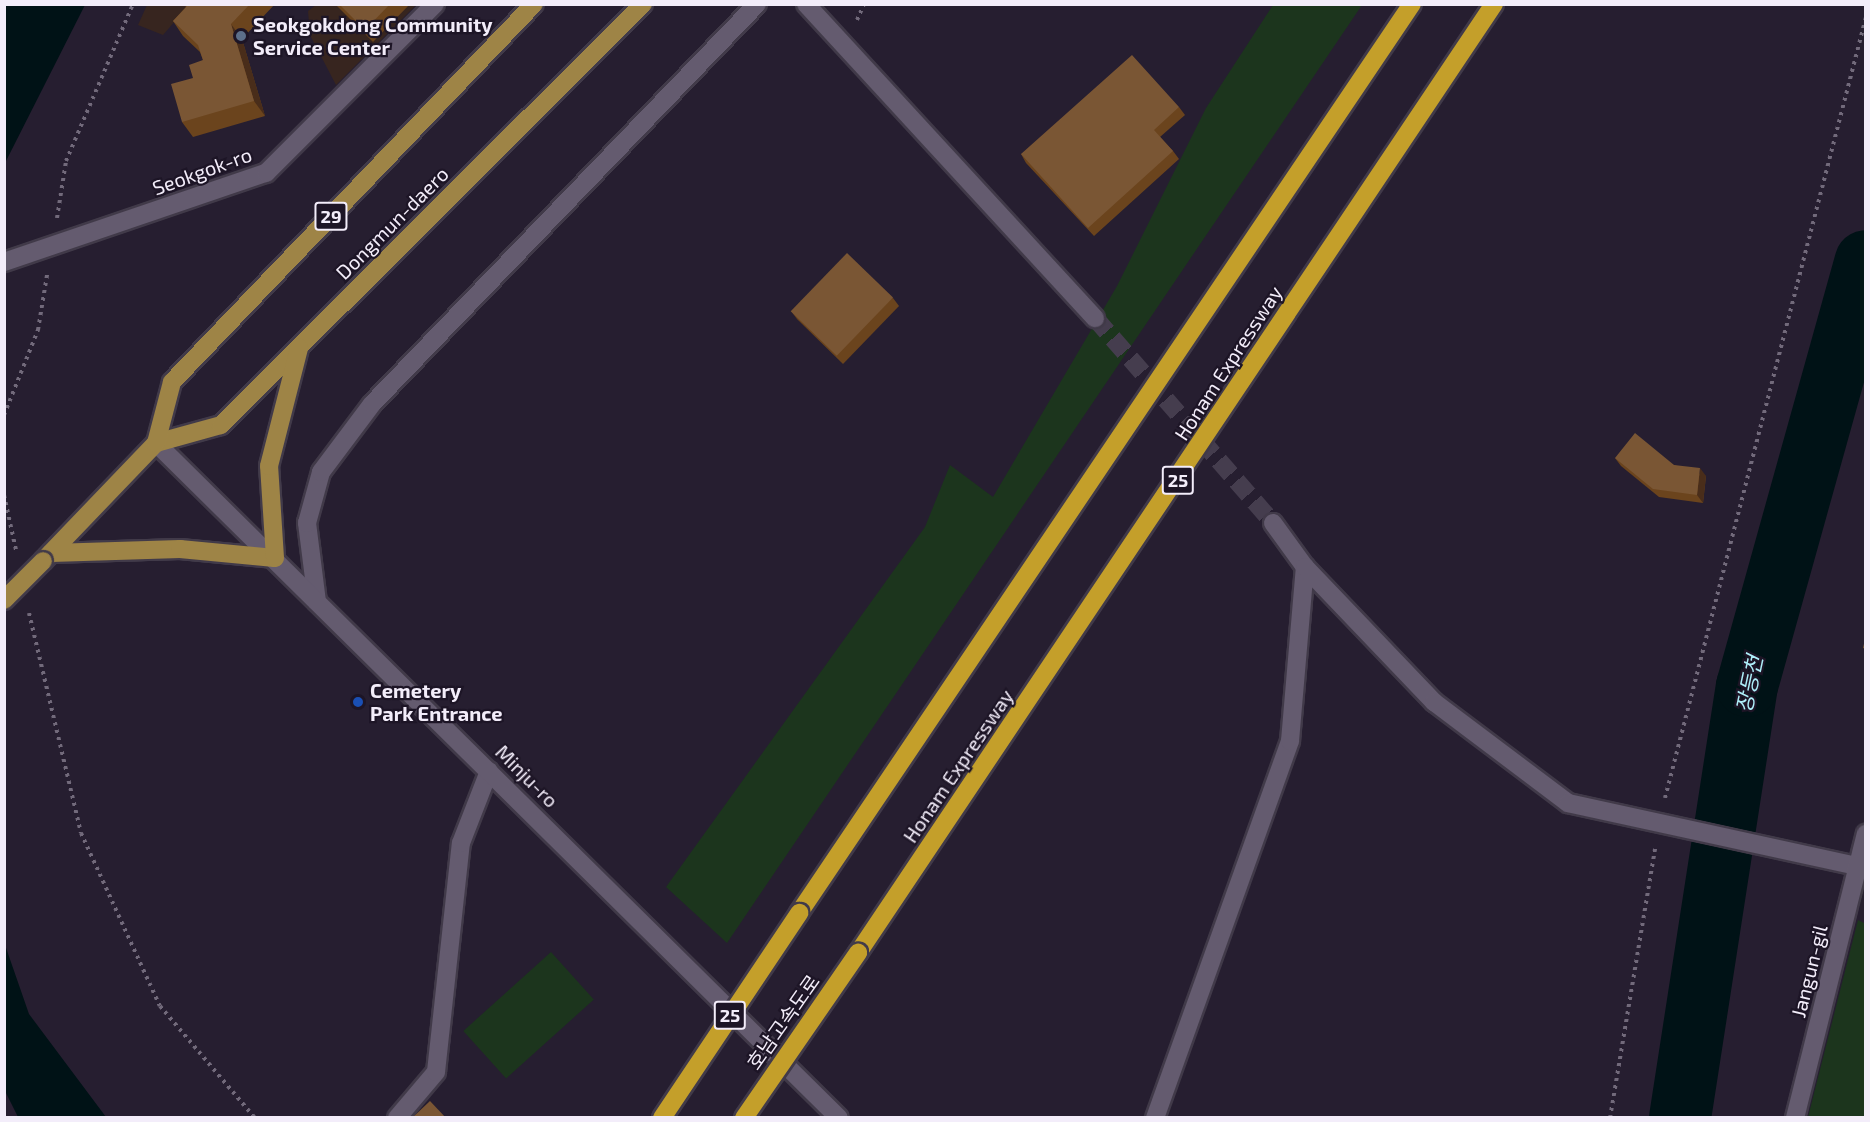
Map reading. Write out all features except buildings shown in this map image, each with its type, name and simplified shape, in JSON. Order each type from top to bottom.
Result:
[{"type":"highway","name":"25","points":[[662,1118],[1412,4]]},
{"type":"highway","name":"Honam Expressway","points":[[858,953],[1494,4]]},
{"type":"highway","name":"호남고속도로","points":[[744,1118],[858,953]]},
{"type":"main road","name":"29","points":[[4,600],[156,443],[172,382],[534,4]]},
{"type":"main road","name":"Dongmun-daero","points":[[156,443],[220,425],[643,4]]},
{"type":"main road","points":[[47,557],[180,549],[275,558],[269,466],[300,346]]},
{"type":"street","name":"Seokgok-ro","points":[[4,262],[266,173],[435,4]]},
{"type":"street","points":[[317,602],[307,523],[321,472],[372,404],[757,4]]},
{"type":"street","points":[[806,4],[1095,318]]},
{"type":"street","name":"Minju-ro","points":[[156,443],[275,558],[839,1118]]},
{"type":"street","points":[[1273,523],[1305,567],[1434,702],[1568,803],[1858,866]]},
{"type":"street","points":[[1155,1118],[1290,741],[1305,567]]},
{"type":"street","points":[[397,1118],[436,1072],[461,843],[489,771]]},
{"type":"street","name":"Jangun-gil","points":[[1795,1118],[1866,834]]},
{"type":"path","points":[[4,415],[38,330],[66,161],[133,4]]},
{"type":"path","points":[[1610,1118],[1664,825],[1866,17]]},
{"type":"path","points":[[4,495],[19,563]]},
{"type":"path","points":[[28,609],[81,833],[160,1006],[255,1118]]},
{"type":"shaded area","points":[[4,5],[85,5],[5,163]]},
{"type":"shaded area","points":[[147,5],[189,5],[163,35],[138,25]]},
{"type":"shaded area","points":[[316,5],[416,5],[336,85],[310,35],[308,11]]},
{"type":"shaded area","points":[[4,942],[29,1014],[106,1117],[18,1117],[5,1091]]},
{"type":"green space","points":[[1273,5],[1362,5],[727,943],[666,887],[925,527],[950,465],[993,497],[1117,286],[1206,108]]},
{"type":"green space","points":[[1858,920],[1866,924],[1865,1117],[1808,1117]]},
{"type":"green space","points":[[551,952],[594,1000],[506,1079],[463,1031]]},
{"type":"waterway","name":"장등천","points":[[1680,1118],[1747,686],[1866,261]]},
{"type":"tunnel","points":[[1095,318],[1273,523]]},
{"type":"place","name":"Seokgokdong Community Service Center","points":[[241,36]]},
{"type":"place","name":"Cemetery Park Entrance","points":[[358,702]]}]
